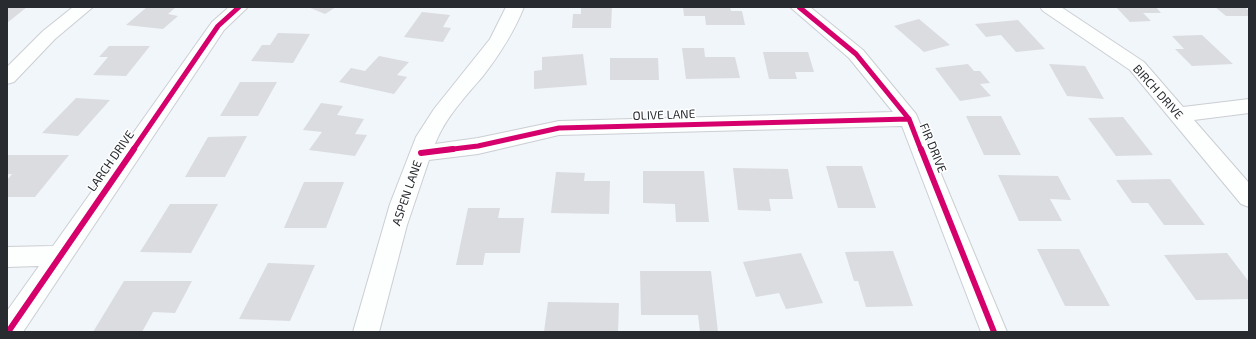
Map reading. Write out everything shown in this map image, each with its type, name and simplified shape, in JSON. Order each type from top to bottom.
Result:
[{"type":"street","points":[[7,78],[49,35],[84,7]]},
{"type":"street","name":"LARCH DRIVE","points":[[8,332],[218,26],[239,7]]},
{"type":"street","name":"ASPEN LANE","points":[[366,332],[398,218],[430,130],[466,81],[494,48],[509,22],[515,7]]},
{"type":"street","name":"FIR DRIVE","points":[[799,7],[856,54],[909,119],[994,332]]},
{"type":"street","name":"BIRCH DRIVE","points":[[1049,7],[1137,66],[1249,198]]},
{"type":"street","points":[[1178,115],[1249,106]]},
{"type":"street","name":"OLIVE LANE","points":[[421,153],[478,146],[559,128],[909,119]]},
{"type":"street","points":[[7,257],[60,256]]},
{"type":"building","points":[[7,7],[27,7],[7,23]]},
{"type":"building","points":[[147,7],[176,7],[168,14],[178,16],[163,29],[126,25]]},
{"type":"building","points":[[308,7],[336,7],[325,14]]},
{"type":"building","points":[[581,7],[612,7],[611,28],[572,28],[573,14],[581,14]]},
{"type":"building","points":[[683,7],[730,7],[731,11],[742,11],[745,25],[706,25],[705,16],[684,16]]},
{"type":"building","points":[[1116,7],[1156,7],[1161,13],[1143,13],[1151,21],[1130,22]]},
{"type":"building","points":[[1215,7],[1245,7],[1249,11],[1249,16],[1226,16]]},
{"type":"building","points":[[422,12],[450,15],[443,27],[451,28],[443,42],[404,37]]},
{"type":"building","points":[[919,19],[950,45],[924,52],[894,26]]},
{"type":"building","points":[[1018,20],[1045,49],[1016,52],[1001,35],[986,37],[975,24]]},
{"type":"building","points":[[278,33],[310,34],[293,63],[251,61],[262,45],[270,45]]},
{"type":"building","points":[[1202,35],[1233,64],[1192,66],[1175,49],[1184,49],[1172,36]]},
{"type":"building","points":[[109,46],[150,46],[126,76],[93,75],[108,57],[99,57]]},
{"type":"building","points":[[682,48],[704,48],[705,57],[735,57],[740,78],[686,79]]},
{"type":"building","points":[[763,52],[808,52],[814,72],[795,72],[797,79],[769,79]]},
{"type":"building","points":[[583,54],[587,85],[534,89],[534,71],[542,70],[542,57]]},
{"type":"building","points":[[379,56],[409,62],[397,75],[407,77],[394,94],[339,82],[351,68],[365,71]]},
{"type":"building","points":[[610,58],[658,58],[659,80],[610,80]]},
{"type":"building","points":[[968,64],[974,71],[980,71],[990,83],[980,84],[991,96],[960,101],[935,68]]},
{"type":"building","points":[[1049,64],[1085,66],[1104,99],[1067,96]]},
{"type":"building","points":[[240,82],[277,82],[258,116],[220,116]]},
{"type":"building","points":[[76,98],[110,100],[78,136],[42,133]]},
{"type":"building","points":[[321,103],[343,106],[337,115],[364,119],[355,134],[367,135],[355,156],[309,150],[322,132],[303,130]]},
{"type":"building","points":[[966,116],[1001,116],[1021,155],[984,155]]},
{"type":"building","points":[[1123,117],[1153,155],[1116,156],[1088,118]]},
{"type":"building","points":[[247,136],[225,177],[185,177],[208,137]]},
{"type":"building","points":[[7,155],[69,155],[35,197],[7,197],[7,180],[12,174],[7,174]]},
{"type":"building","points":[[826,166],[862,166],[876,208],[838,208]]},
{"type":"building","points":[[733,168],[788,169],[793,199],[769,199],[771,211],[738,210]]},
{"type":"building","points":[[643,171],[704,171],[709,222],[676,222],[675,204],[643,203]]},
{"type":"building","points":[[556,172],[585,173],[584,181],[610,181],[609,214],[551,213]]},
{"type":"building","points":[[998,175],[1058,176],[1071,200],[1050,199],[1062,221],[1019,221]]},
{"type":"building","points":[[1170,179],[1205,225],[1164,225],[1148,203],[1132,203],[1116,180]]},
{"type":"building","points":[[304,182],[344,182],[326,228],[284,228]]},
{"type":"building","points":[[170,204],[218,204],[191,253],[140,252]]},
{"type":"building","points":[[468,208],[500,208],[498,218],[524,218],[520,253],[485,253],[483,265],[456,265]]},
{"type":"building","points":[[1037,249],[1079,249],[1110,306],[1065,306]]},
{"type":"building","points":[[893,251],[913,306],[866,307],[858,281],[854,281],[845,252]]},
{"type":"building","points":[[801,253],[823,303],[786,309],[779,293],[756,297],[743,262]]},
{"type":"building","points":[[1227,253],[1249,282],[1249,299],[1196,300],[1164,255]]},
{"type":"building","points":[[268,263],[315,265],[290,321],[239,319]]},
{"type":"building","points":[[640,271],[711,271],[718,332],[700,332],[698,315],[641,315]]},
{"type":"building","points":[[124,281],[192,281],[175,313],[153,312],[142,332],[93,332]]},
{"type":"building","points":[[548,302],[619,303],[618,332],[544,332]]},
{"type":"cycle path","points":[[8,332],[218,26],[239,7]]},
{"type":"cycle path","points":[[799,7],[856,54],[909,119],[994,332]]},
{"type":"cycle path","points":[[421,153],[478,146],[559,128],[909,119]]}]
